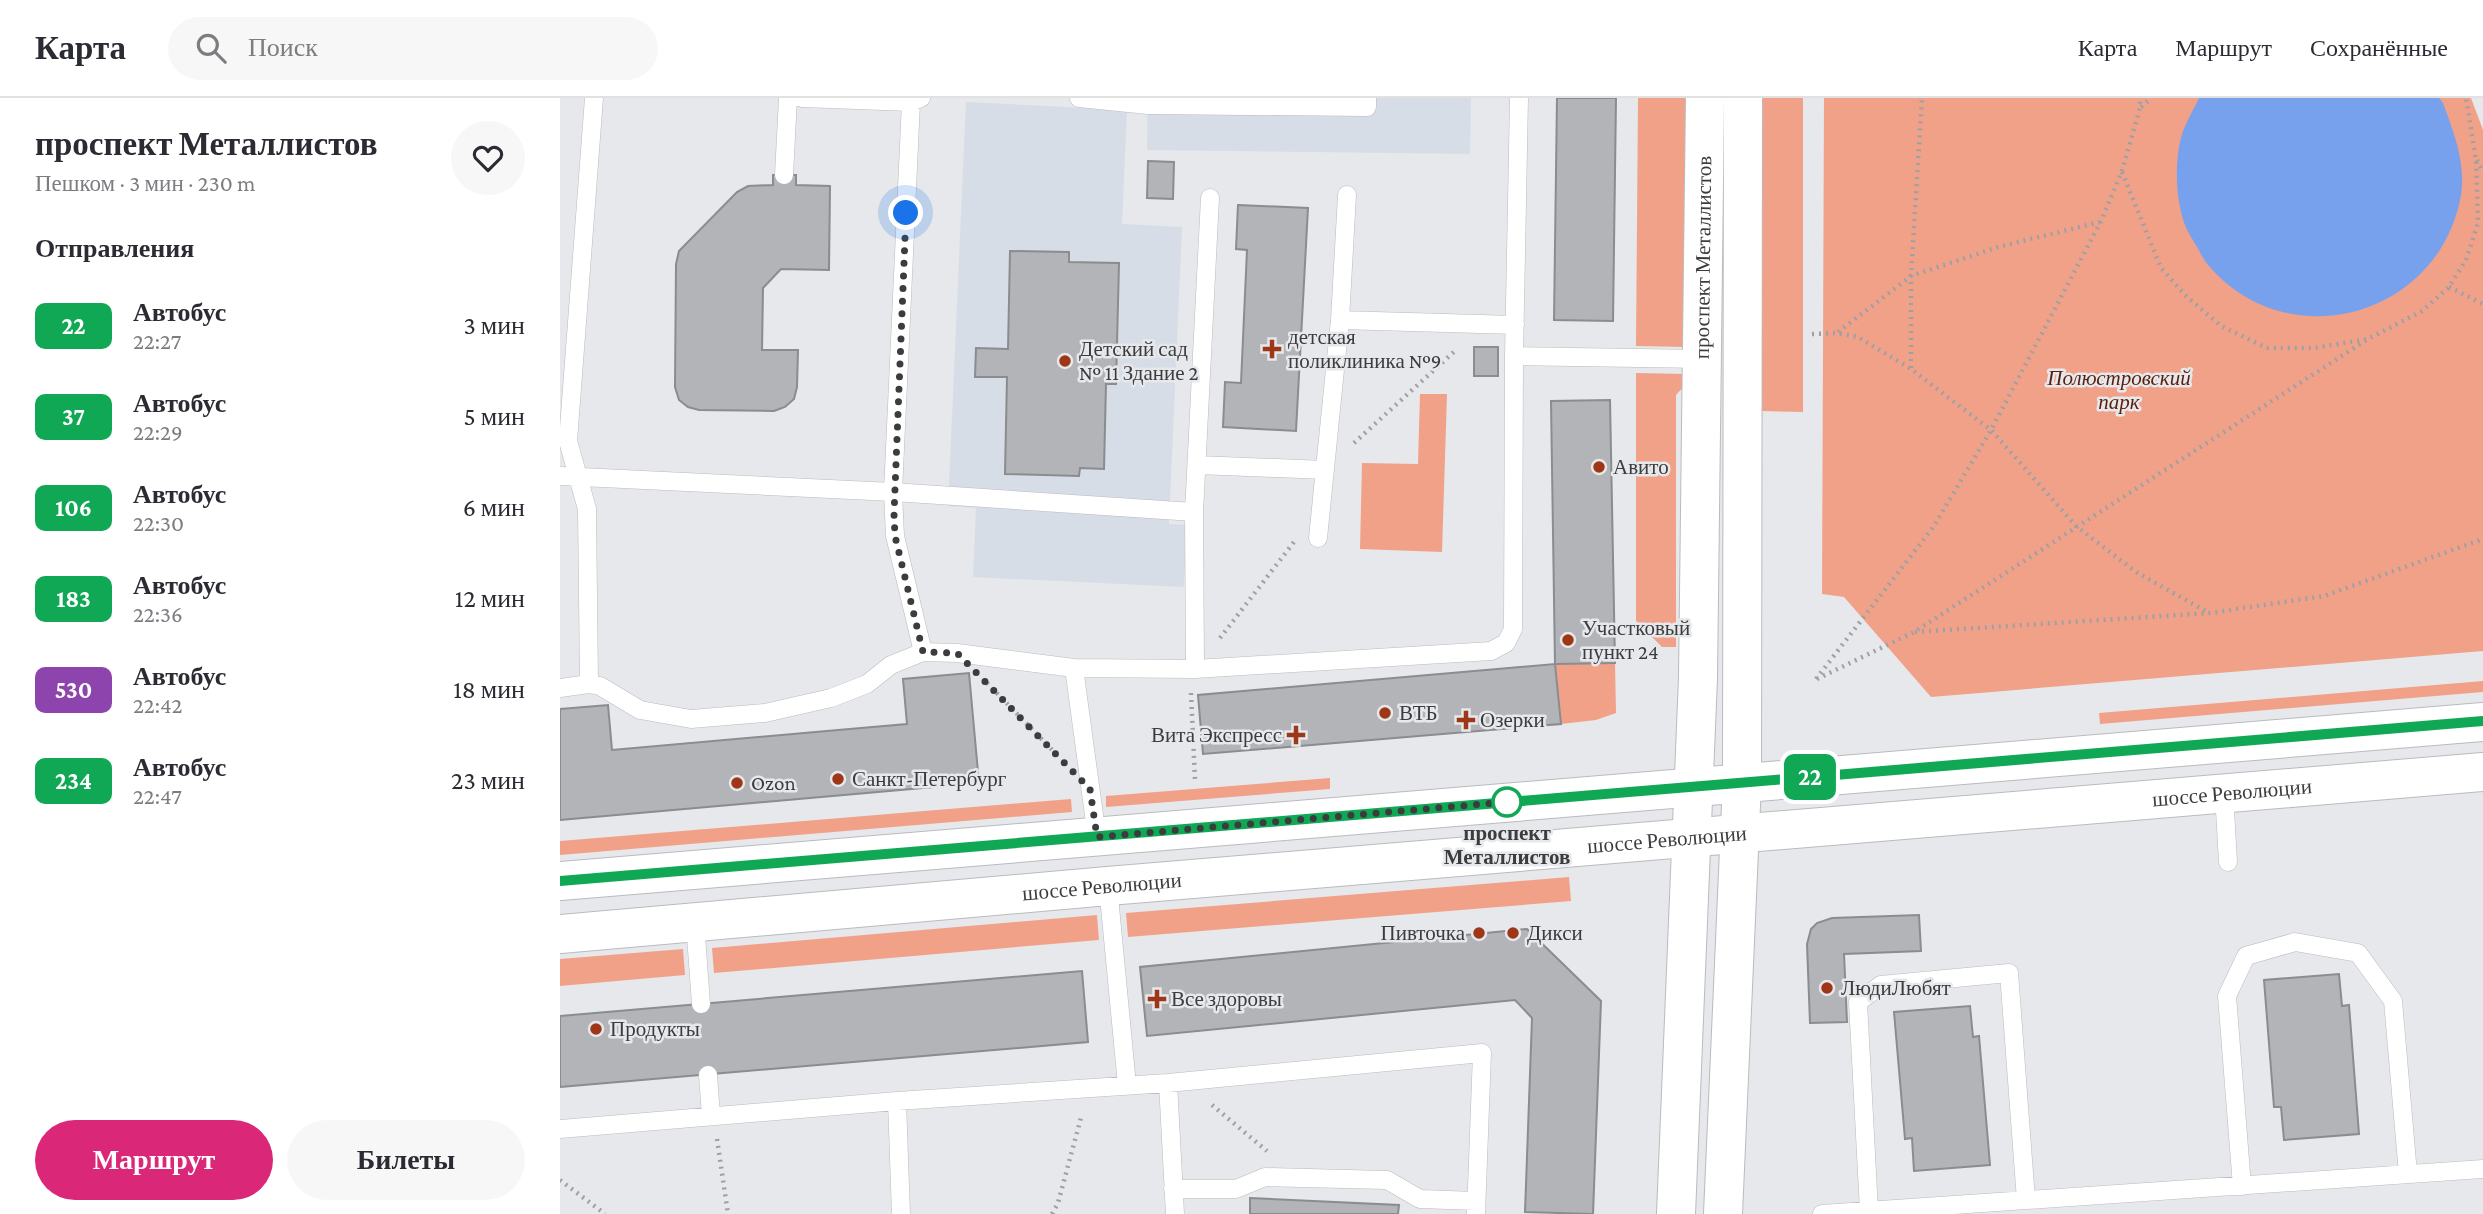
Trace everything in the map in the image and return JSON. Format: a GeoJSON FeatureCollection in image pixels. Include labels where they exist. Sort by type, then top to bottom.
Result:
{"type":"FeatureCollection","features":[{"type":"Feature","properties":{"kind":"main road","name":"проспект Металлистов"},"geometry":{"type":"LineString","coordinates":[[1676,1214],[1698,678],[1704,359],[1705,98]]}},
{"type":"Feature","properties":{"kind":"main road","name":"проспект Металлистов"},"geometry":{"type":"LineString","coordinates":[[1723,1214],[1742,782],[1743,98]]}},
{"type":"Feature","properties":{"kind":"main road"},"geometry":{"type":"LineString","coordinates":[[560,881],[2483,722]]}},
{"type":"Feature","properties":{"kind":"main road","name":"шоссе Революции"},"geometry":{"type":"LineString","coordinates":[[560,934],[2483,772]]}},
{"type":"Feature","properties":{"kind":"lane"},"geometry":{"type":"LineString","coordinates":[[589,684],[587,509],[569,476],[568,442],[594,98]]}},
{"type":"Feature","properties":{"kind":"lane"},"geometry":{"type":"LineString","coordinates":[[784,174],[788,98]]}},
{"type":"Feature","properties":{"kind":"lane"},"geometry":{"type":"LineString","coordinates":[[802,98],[916,100],[893,492],[895,536],[923,652]]}},
{"type":"Feature","properties":{"kind":"lane"},"geometry":{"type":"LineString","coordinates":[[1079,98],[1148,105],[1367,107],[1367,98]]}},
{"type":"Feature","properties":{"kind":"lane"},"geometry":{"type":"LineString","coordinates":[[560,688],[589,684],[600,686],[640,710],[691,719],[765,713],[831,698],[867,684],[891,665],[923,652],[957,653],[1074,668],[1195,669],[1491,651],[1506,643],[1513,629],[1519,98]]}},
{"type":"Feature","properties":{"kind":"lane"},"geometry":{"type":"LineString","coordinates":[[1318,538],[1340,320],[1347,195]]}},
{"type":"Feature","properties":{"kind":"lane"},"geometry":{"type":"LineString","coordinates":[[1195,669],[1194,512],[1210,198]]}},
{"type":"Feature","properties":{"kind":"lane"},"geometry":{"type":"LineString","coordinates":[[1340,320],[1515,325]]}},
{"type":"Feature","properties":{"kind":"lane"},"geometry":{"type":"LineString","coordinates":[[1514,356],[1704,359]]}},
{"type":"Feature","properties":{"kind":"lane"},"geometry":{"type":"LineString","coordinates":[[1197,465],[1325,470]]}},
{"type":"Feature","properties":{"kind":"lane"},"geometry":{"type":"LineString","coordinates":[[569,476],[893,492],[1194,512]]}},
{"type":"Feature","properties":{"kind":"lane"},"geometry":{"type":"LineString","coordinates":[[1074,668],[1097,837]]}},
{"type":"Feature","properties":{"kind":"lane"},"geometry":{"type":"LineString","coordinates":[[2224,793],[2228,862]]}},
{"type":"Feature","properties":{"kind":"lane"},"geometry":{"type":"LineString","coordinates":[[1108,886],[1127,1085]]}},
{"type":"Feature","properties":{"kind":"lane"},"geometry":{"type":"LineString","coordinates":[[695,922],[702,1004]]}},
{"type":"Feature","properties":{"kind":"lane"},"geometry":{"type":"LineString","coordinates":[[2242,1185],[2227,996],[2246,956],[2295,942],[2358,953],[2393,1001],[2408,1174]]}},
{"type":"Feature","properties":{"kind":"lane"},"geometry":{"type":"LineString","coordinates":[[1869,1211],[1858,1002],[1881,985],[2009,973],[2026,1200]]}},
{"type":"Feature","properties":{"kind":"lane"},"geometry":{"type":"LineString","coordinates":[[560,1129],[897,1101],[1175,1082],[1482,1054],[1476,1208],[1420,1199],[1387,1180],[1265,1177],[1236,1189],[1173,1189]]}},
{"type":"Feature","properties":{"kind":"lane"},"geometry":{"type":"LineString","coordinates":[[708,1075],[711,1116]]}},
{"type":"Feature","properties":{"kind":"lane"},"geometry":{"type":"LineString","coordinates":[[1175,1082],[1175,1214]]}},
{"type":"Feature","properties":{"kind":"lane"},"geometry":{"type":"LineString","coordinates":[[897,1101],[901,1214]]}},
{"type":"Feature","properties":{"kind":"lane"},"geometry":{"type":"LineString","coordinates":[[1822,1214],[2483,1170]]}},
{"type":"Feature","properties":{"kind":"path"},"geometry":{"type":"LineString","coordinates":[[1911,369],[1911,276],[1922,98]]}},
{"type":"Feature","properties":{"kind":"path"},"geometry":{"type":"LineString","coordinates":[[2140,98],[2140,108],[2122,171],[2101,221],[1991,430],[1934,526],[1816,679],[1914,632],[2368,339],[2422,311],[2449,287],[2466,260],[2478,223],[2476,160],[2466,98]]}},
{"type":"Feature","properties":{"kind":"path"},"geometry":{"type":"LineString","coordinates":[[2140,108],[2151,98]]}},
{"type":"Feature","properties":{"kind":"path"},"geometry":{"type":"LineString","coordinates":[[2476,160],[2483,172]]}},
{"type":"Feature","properties":{"kind":"path"},"geometry":{"type":"LineString","coordinates":[[2122,171],[2161,268],[2185,295],[2221,326],[2267,348],[2314,348],[2368,339]]}},
{"type":"Feature","properties":{"kind":"path"},"geometry":{"type":"LineString","coordinates":[[1837,333],[1911,276],[1998,247],[2101,221]]}},
{"type":"Feature","properties":{"kind":"path"},"geometry":{"type":"LineString","coordinates":[[2449,287],[2483,304]]}},
{"type":"Feature","properties":{"kind":"path"},"geometry":{"type":"LineString","coordinates":[[1325,470],[1483,325]]}},
{"type":"Feature","properties":{"kind":"path"},"geometry":{"type":"LineString","coordinates":[[1812,334],[1837,333],[1858,337],[1911,369],[1991,430],[2076,526],[2136,572],[2210,613]]}},
{"type":"Feature","properties":{"kind":"path"},"geometry":{"type":"LineString","coordinates":[[1195,780],[1191,690],[1195,669],[1321,509]]}},
{"type":"Feature","properties":{"kind":"path"},"geometry":{"type":"LineString","coordinates":[[1914,632],[2210,613],[2324,596],[2483,539]]}},
{"type":"Feature","properties":{"kind":"path"},"geometry":{"type":"LineString","coordinates":[[957,653],[1090,789]]}},
{"type":"Feature","properties":{"kind":"path"},"geometry":{"type":"LineString","coordinates":[[1175,1082],[1300,1178]]}},
{"type":"Feature","properties":{"kind":"path"},"geometry":{"type":"LineString","coordinates":[[1052,1214],[1058,1203],[1088,1088]]}},
{"type":"Feature","properties":{"kind":"path"},"geometry":{"type":"LineString","coordinates":[[711,1116],[721,1157],[728,1214]]}},
{"type":"Feature","properties":{"kind":"path"},"geometry":{"type":"LineString","coordinates":[[560,1180],[605,1214]]}},
{"type":"Feature","properties":{"kind":"shaded area"},"geometry":{"type":"Polygon","coordinates":[[[1148,98],[1471,98],[1470,154],[1147,150],[1148,98]]]}},
{"type":"Feature","properties":{"kind":"shaded area","name":"Детский сад № 11 Здание 2"},"geometry":{"type":"Polygon","coordinates":[[[966,102],[1127,110],[1122,224],[1182,227],[1169,524],[1187,525],[1184,587],[973,577],[976,508],[948,506],[966,102]]]}},
{"type":"Feature","properties":{"kind":"green space"},"geometry":{"type":"Polygon","coordinates":[[[1638,98],[1688,98],[1686,347],[1636,346],[1638,98]]]}},
{"type":"Feature","properties":{"kind":"green space"},"geometry":{"type":"Polygon","coordinates":[[[1762,98],[1803,98],[1803,412],[1761,411],[1762,98]]]}},
{"type":"Feature","properties":{"kind":"green space","name":"Полюстровский парк"},"geometry":{"type":"Polygon","coordinates":[[[1824,98],[2471,98],[2483,130],[2483,651],[1931,697],[1844,597],[1822,594],[1824,98]]]}},
{"type":"Feature","properties":{"kind":"green space"},"geometry":{"type":"Polygon","coordinates":[[[1636,373],[1686,374],[1686,384],[1676,395],[1676,647],[1662,647],[1636,621],[1636,373]]]}},
{"type":"Feature","properties":{"kind":"green space"},"geometry":{"type":"Polygon","coordinates":[[[1420,394],[1447,394],[1442,552],[1360,549],[1362,463],[1418,464],[1420,394]]]}},
{"type":"Feature","properties":{"kind":"green space"},"geometry":{"type":"Polygon","coordinates":[[[1615,663],[1616,713],[1596,720],[1561,724],[1555,664],[1615,663]]]}},
{"type":"Feature","properties":{"kind":"green space"},"geometry":{"type":"Polygon","coordinates":[[[2483,681],[2483,692],[2100,724],[2099,713],[2483,681]]]}},
{"type":"Feature","properties":{"kind":"green space"},"geometry":{"type":"Polygon","coordinates":[[[1330,778],[1330,789],[1106,807],[1106,796],[1330,778]]]}},
{"type":"Feature","properties":{"kind":"green space"},"geometry":{"type":"Polygon","coordinates":[[[1071,799],[1072,812],[560,855],[560,841],[1071,799]]]}},
{"type":"Feature","properties":{"kind":"green space"},"geometry":{"type":"Polygon","coordinates":[[[1569,877],[1571,901],[1128,937],[1126,913],[1569,877]]]}},
{"type":"Feature","properties":{"kind":"green space"},"geometry":{"type":"Polygon","coordinates":[[[1097,915],[1099,940],[714,973],[712,948],[1097,915]]]}},
{"type":"Feature","properties":{"kind":"green space"},"geometry":{"type":"Polygon","coordinates":[[[683,949],[685,975],[560,986],[560,959],[683,949]]]}},
{"type":"Feature","properties":{"kind":"water"},"geometry":{"type":"Polygon","coordinates":[[[2199,98],[2439,98],[2455,137],[2462,171],[2461,195],[2447,237],[2424,270],[2393,295],[2357,311],[2318,316],[2279,311],[2242,295],[2207,264],[2187,230],[2182,215],[2178,191],[2178,153],[2183,131],[2199,98]]]}},
{"type":"Feature","properties":{"kind":"building"},"geometry":{"type":"Polygon","coordinates":[[[1557,98],[1616,98],[1613,321],[1554,320],[1557,98]]]}},
{"type":"Feature","properties":{"kind":"building"},"geometry":{"type":"Polygon","coordinates":[[[1148,161],[1174,162],[1173,199],[1147,198],[1148,161]]]}},
{"type":"Feature","properties":{"kind":"building"},"geometry":{"type":"Polygon","coordinates":[[[773,175],[796,175],[796,185],[830,186],[829,270],[781,269],[763,288],[762,350],[798,350],[794,399],[785,407],[774,411],[699,410],[688,407],[679,400],[675,387],[676,264],[679,251],[737,192],[748,186],[773,185],[773,175]]]}},
{"type":"Feature","properties":{"kind":"building","name":"детская поликлиника №9"},"geometry":{"type":"Polygon","coordinates":[[[1238,205],[1308,208],[1296,431],[1223,427],[1225,382],[1241,383],[1247,250],[1236,249],[1238,205]]]}},
{"type":"Feature","properties":{"kind":"building"},"geometry":{"type":"Polygon","coordinates":[[[1010,251],[1069,252],[1069,262],[1119,263],[1116,384],[1106,384],[1104,469],[1080,468],[1079,476],[1005,474],[1007,377],[975,377],[976,348],[1008,349],[1010,251]]]}},
{"type":"Feature","properties":{"kind":"building"},"geometry":{"type":"Polygon","coordinates":[[[1474,347],[1498,347],[1498,376],[1474,376],[1474,347]]]}},
{"type":"Feature","properties":{"kind":"building"},"geometry":{"type":"Polygon","coordinates":[[[1610,400],[1615,663],[1555,664],[1551,401],[1610,400]]]}},
{"type":"Feature","properties":{"kind":"building"},"geometry":{"type":"Polygon","coordinates":[[[1555,664],[1561,724],[1203,754],[1198,695],[1555,664]]]}},
{"type":"Feature","properties":{"kind":"building"},"geometry":{"type":"Polygon","coordinates":[[[969,673],[979,783],[560,820],[560,709],[608,705],[612,750],[907,724],[903,679],[969,673]]]}},
{"type":"Feature","properties":{"kind":"building","name":"ЛюдиЛюбят"},"geometry":{"type":"Polygon","coordinates":[[[1919,915],[1921,951],[1844,954],[1847,1022],[1810,1023],[1807,944],[1811,929],[1817,923],[1832,918],[1919,915]]]}},
{"type":"Feature","properties":{"kind":"building"},"geometry":{"type":"Polygon","coordinates":[[[1527,929],[1601,1001],[1593,1214],[1525,1212],[1532,1018],[1515,1000],[1147,1036],[1140,967],[1527,929]]]}},
{"type":"Feature","properties":{"kind":"building"},"geometry":{"type":"Polygon","coordinates":[[[1082,971],[1088,1042],[560,1087],[560,1016],[1082,971]]]}},
{"type":"Feature","properties":{"kind":"building"},"geometry":{"type":"Polygon","coordinates":[[[2339,974],[2342,1006],[2349,1005],[2359,1134],[2284,1140],[2281,1107],[2274,1107],[2264,980],[2339,974]]]}},
{"type":"Feature","properties":{"kind":"building"},"geometry":{"type":"Polygon","coordinates":[[[1970,1006],[1973,1037],[1979,1036],[1990,1165],[1914,1171],[1912,1138],[1905,1139],[1894,1012],[1970,1006]]]}},
{"type":"Feature","properties":{"kind":"building"},"geometry":{"type":"Polygon","coordinates":[[[1250,1198],[1399,1205],[1398,1214],[1250,1214],[1250,1198]]]}},
{"type":"Feature","properties":{"kind":"bus line","name":"22"},"geometry":{"type":"LineString","coordinates":[[560,881],[2483,721]]}},
{"type":"Feature","properties":{"kind":"place","name":"детская поликлиника №9"},"geometry":{"type":"Point","coordinates":[1272,349]}},
{"type":"Feature","properties":{"kind":"place","name":"Детский сад № 11 Здание 2"},"geometry":{"type":"Point","coordinates":[1065,361]}},
{"type":"Feature","properties":{"kind":"place","name":"Авито"},"geometry":{"type":"Point","coordinates":[1599,467]}},
{"type":"Feature","properties":{"kind":"place","name":"Участковый пункт 24"},"geometry":{"type":"Point","coordinates":[1568,640]}},
{"type":"Feature","properties":{"kind":"place","name":"ВТБ"},"geometry":{"type":"Point","coordinates":[1385,713]}},
{"type":"Feature","properties":{"kind":"place","name":"Озерки"},"geometry":{"type":"Point","coordinates":[1466,720]}},
{"type":"Feature","properties":{"kind":"place","name":"Вита Экспресс"},"geometry":{"type":"Point","coordinates":[1296,735]}},
{"type":"Feature","properties":{"kind":"place","name":"Санкт-Петербург"},"geometry":{"type":"Point","coordinates":[838,779]}},
{"type":"Feature","properties":{"kind":"place","name":"Ozon"},"geometry":{"type":"Point","coordinates":[737,783]}},
{"type":"Feature","properties":{"kind":"place","name":"проспект Металлистов"},"geometry":{"type":"Point","coordinates":[1507,802]}},
{"type":"Feature","properties":{"kind":"place","name":"Пивточка"},"geometry":{"type":"Point","coordinates":[1479,933]}},
{"type":"Feature","properties":{"kind":"place","name":"Дикси"},"geometry":{"type":"Point","coordinates":[1513,933]}},
{"type":"Feature","properties":{"kind":"place","name":"ЛюдиЛюбят"},"geometry":{"type":"Point","coordinates":[1827,988]}},
{"type":"Feature","properties":{"kind":"place","name":"Все здоровы"},"geometry":{"type":"Point","coordinates":[1157,999]}},
{"type":"Feature","properties":{"kind":"place","name":"Продукты"},"geometry":{"type":"Point","coordinates":[596,1029]}},
{"type":"Feature","properties":{"kind":"route"},"geometry":{"type":"LineString","coordinates":[[906,213],[893,492],[895,536],[923,652],[957,653],[1090,789],[1097,837],[1507,802]]}}]}
